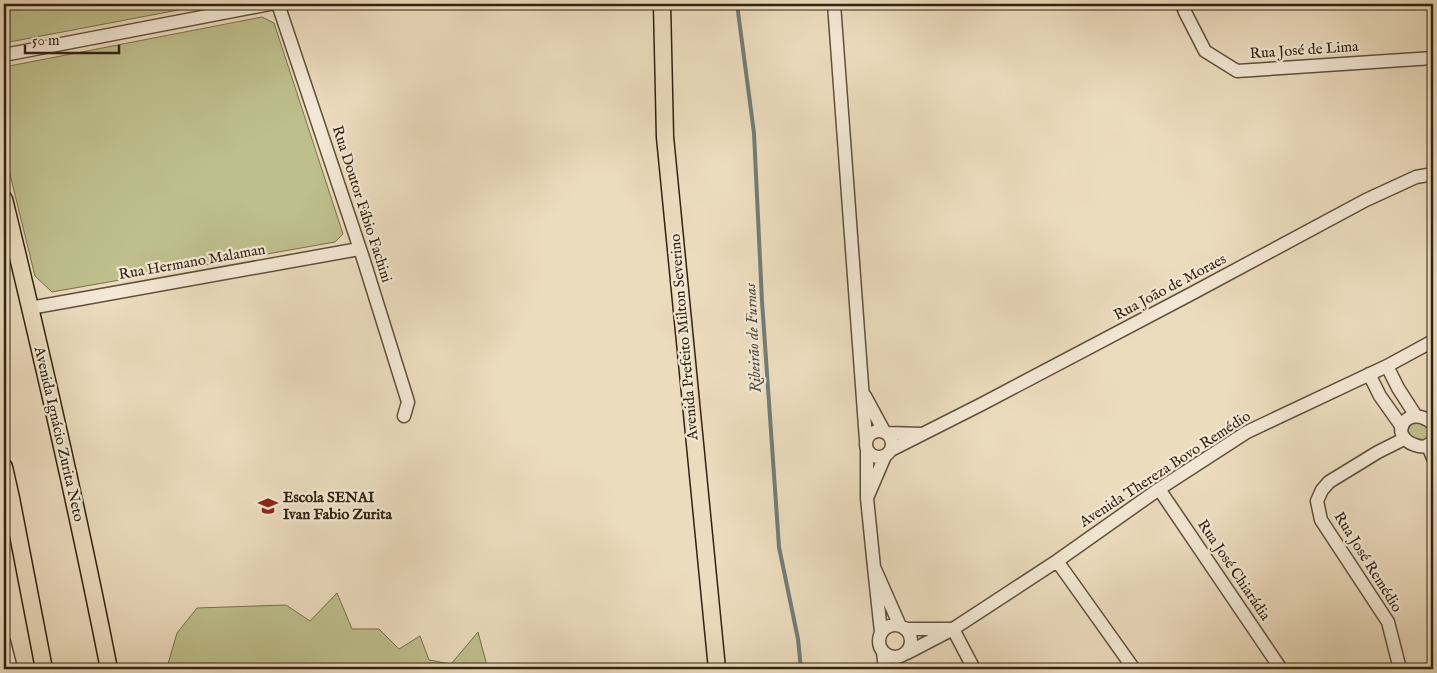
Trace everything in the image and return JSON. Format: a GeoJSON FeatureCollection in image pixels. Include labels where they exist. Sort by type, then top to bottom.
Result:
{"type":"FeatureCollection","features":[{"type":"Feature","properties":{"kind":"main road","name":"Avenida Prefeito Milton Severino"},"geometry":{"type":"LineString","coordinates":[[662,4],[665,137],[717,669]]}},
{"type":"Feature","properties":{"kind":"main road","name":"Avenida Ignácio Zurita Neto"},"geometry":{"type":"LineString","coordinates":[[4,199],[90,575],[109,669]]}},
{"type":"Feature","properties":{"kind":"main road"},"geometry":{"type":"LineString","coordinates":[[4,468],[7,502],[44,669]]}},
{"type":"Feature","properties":{"kind":"street"},"geometry":{"type":"LineString","coordinates":[[4,55],[270,4]]}},
{"type":"Feature","properties":{"kind":"street","name":"Rua Doutor Fábio Fachini"},"geometry":{"type":"LineString","coordinates":[[278,4],[408,402],[404,416]]}},
{"type":"Feature","properties":{"kind":"street"},"geometry":{"type":"LineString","coordinates":[[834,4],[867,445],[867,498],[881,632],[878,643],[882,652],[885,669]]}},
{"type":"Feature","properties":{"kind":"street","name":"Rua José de Lima"},"geometry":{"type":"LineString","coordinates":[[1182,4],[1205,51],[1237,71],[1433,58]]}},
{"type":"Feature","properties":{"kind":"street","name":"Rua João de Moraes"},"geometry":{"type":"LineString","coordinates":[[888,453],[1181,300],[1366,200],[1416,177],[1433,174]]}},
{"type":"Feature","properties":{"kind":"street","name":"Rua Hermano Malaman"},"geometry":{"type":"LineString","coordinates":[[30,308],[359,249]]}},
{"type":"Feature","properties":{"kind":"street","name":"Avenida Thereza Bovo Remédio"},"geometry":{"type":"LineString","coordinates":[[905,654],[953,629],[1057,561],[1159,489],[1247,432],[1387,366],[1433,342]]}},
{"type":"Feature","properties":{"kind":"street"},"geometry":{"type":"LineString","coordinates":[[1387,366],[1398,388],[1416,416]]}},
{"type":"Feature","properties":{"kind":"street"},"geometry":{"type":"LineString","coordinates":[[1369,374],[1380,396],[1409,443],[1421,447],[1430,444],[1433,458]]}},
{"type":"Feature","properties":{"kind":"street"},"geometry":{"type":"LineString","coordinates":[[862,392],[893,441],[867,498]]}},
{"type":"Feature","properties":{"kind":"street"},"geometry":{"type":"LineString","coordinates":[[1403,433],[1404,421],[1410,417],[1416,416],[1429,420],[1433,424]]}},
{"type":"Feature","properties":{"kind":"street"},"geometry":{"type":"LineString","coordinates":[[886,432],[875,431],[872,433],[867,445],[870,453],[877,457],[888,453]]}},
{"type":"Feature","properties":{"kind":"street","name":"Rua João de Moraes"},"geometry":{"type":"LineString","coordinates":[[886,432],[925,434]]}},
{"type":"Feature","properties":{"kind":"street","name":"Rua José Remédio"},"geometry":{"type":"LineString","coordinates":[[1400,669],[1388,622],[1321,520],[1317,501],[1322,490],[1329,482],[1378,452],[1403,433]]}},
{"type":"Feature","properties":{"kind":"street","name":"Rua José Chiarádia"},"geometry":{"type":"LineString","coordinates":[[1159,489],[1281,669]]}},
{"type":"Feature","properties":{"kind":"street"},"geometry":{"type":"LineString","coordinates":[[1057,561],[1134,669]]}},
{"type":"Feature","properties":{"kind":"street"},"geometry":{"type":"LineString","coordinates":[[874,567],[903,627],[910,635],[911,643],[898,669]]}},
{"type":"Feature","properties":{"kind":"street"},"geometry":{"type":"LineString","coordinates":[[881,632],[890,626],[953,629],[974,669]]}},
{"type":"Feature","properties":{"kind":"street"},"geometry":{"type":"LineString","coordinates":[[4,648],[11,669]]}},
{"type":"Feature","properties":{"kind":"street"},"geometry":{"type":"LineString","coordinates":[[882,652],[892,658],[905,654]]}},
{"type":"Feature","properties":{"kind":"green space"},"geometry":{"type":"Polygon","coordinates":[[[4,4],[210,4],[4,43],[4,4]]]}},
{"type":"Feature","properties":{"kind":"green space"},"geometry":{"type":"Polygon","coordinates":[[[262,17],[274,23],[343,234],[335,242],[52,292],[35,276],[4,150],[4,67],[262,17]]]}},
{"type":"Feature","properties":{"kind":"green space"},"geometry":{"type":"Polygon","coordinates":[[[1413,423],[1423,424],[1428,428],[1431,436],[1427,442],[1411,437],[1409,429],[1413,423]]]}},
{"type":"Feature","properties":{"kind":"green space"},"geometry":{"type":"Polygon","coordinates":[[[337,593],[352,629],[379,629],[399,649],[420,636],[429,660],[451,664],[478,632],[486,662],[491,669],[177,669],[168,664],[177,633],[197,608],[286,605],[310,621],[337,593]]]}},
{"type":"Feature","properties":{"kind":"waterway","name":"Ribeirão de Furnas"},"geometry":{"type":"LineString","coordinates":[[737,4],[754,133],[762,301],[779,547],[798,639],[801,669]]}},
{"type":"Feature","properties":{"kind":"place","name":"Escola SENAI Ivan Fabio Zurita"},"geometry":{"type":"Point","coordinates":[268,506]}}]}
